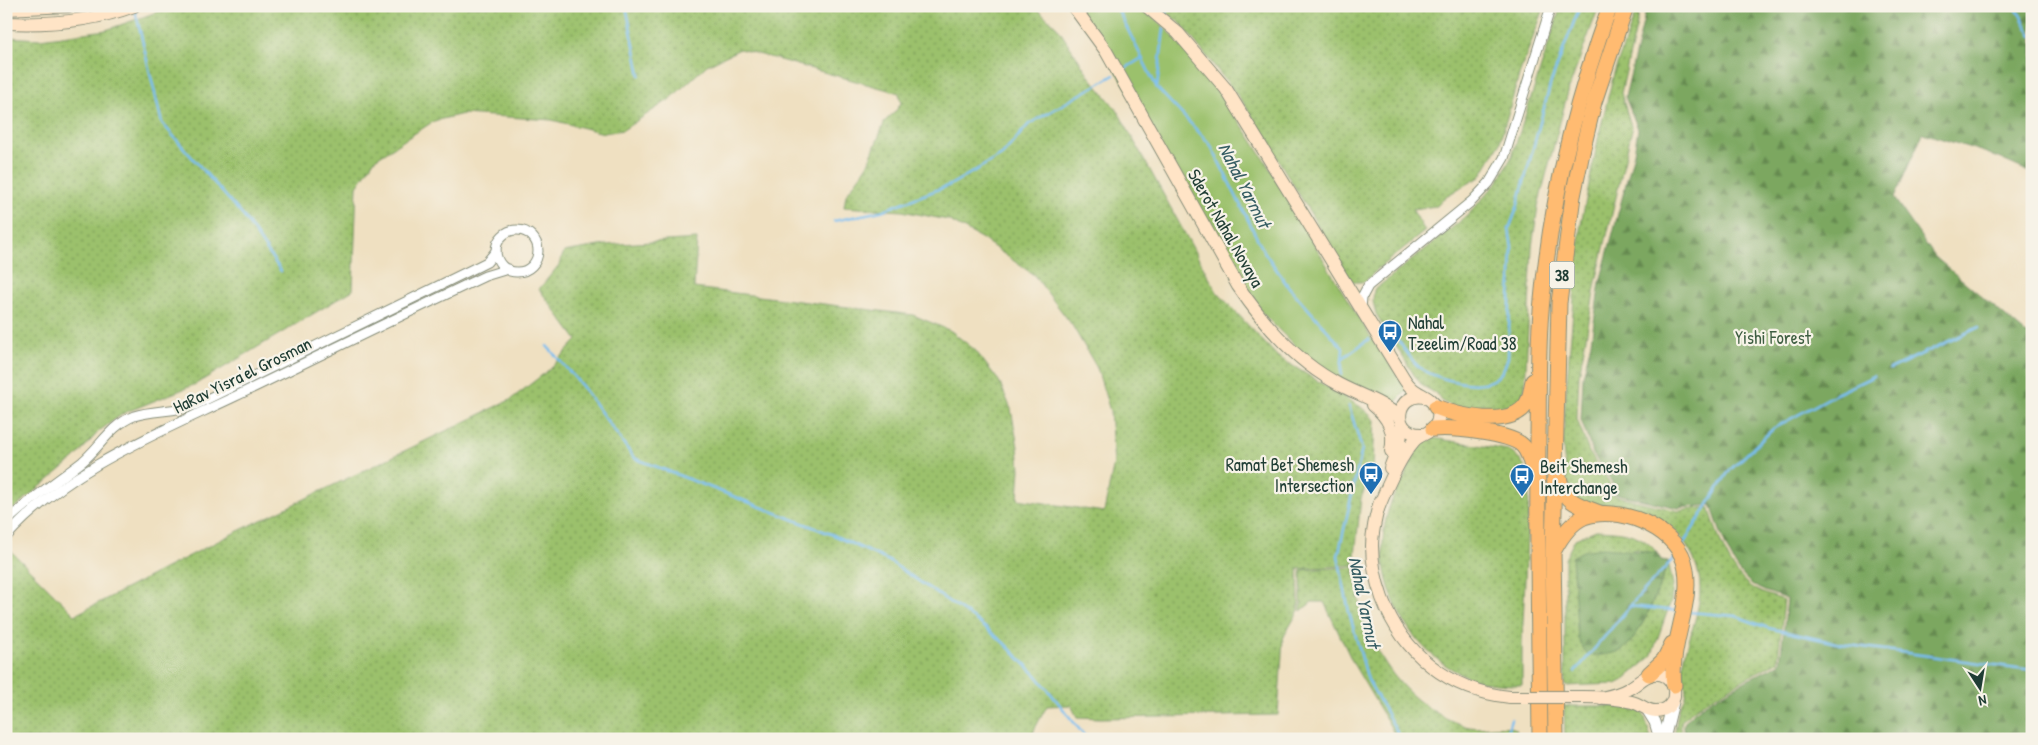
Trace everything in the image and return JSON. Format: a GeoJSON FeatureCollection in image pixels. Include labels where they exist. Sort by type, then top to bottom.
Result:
{"type":"FeatureCollection","features":[{"type":"Feature","properties":{"kind":"highway","name":"38"},"geometry":{"type":"LineString","coordinates":[[1540,739],[1537,512],[1539,340],[1548,245],[1557,194],[1579,97],[1610,6]]}},
{"type":"Feature","properties":{"kind":"highway","name":"38"},"geometry":{"type":"LineString","coordinates":[[1556,739],[1553,552],[1559,303],[1574,196],[1594,102],[1626,6]]}},
{"type":"Feature","properties":{"kind":"highway"},"geometry":{"type":"LineString","coordinates":[[1431,402],[1453,413],[1488,418],[1506,417],[1518,413],[1527,404],[1531,393],[1539,340]]}},
{"type":"Feature","properties":{"kind":"highway"},"geometry":{"type":"LineString","coordinates":[[1427,432],[1451,428],[1506,437],[1524,446],[1533,473],[1537,512]]}},
{"type":"Feature","properties":{"kind":"highway"},"geometry":{"type":"LineString","coordinates":[[1555,457],[1561,488],[1566,496],[1578,505],[1604,514],[1633,518],[1649,524],[1662,531],[1679,549],[1688,584],[1672,664],[1674,685]]}},
{"type":"Feature","properties":{"kind":"highway"},"geometry":{"type":"LineString","coordinates":[[1553,552],[1561,537],[1577,521],[1604,514]]}},
{"type":"Feature","properties":{"kind":"highway"},"geometry":{"type":"LineString","coordinates":[[1644,678],[1664,660],[1677,634]]}},
{"type":"Feature","properties":{"kind":"main road"},"geometry":{"type":"LineString","coordinates":[[6,9],[68,6]]}},
{"type":"Feature","properties":{"kind":"main road"},"geometry":{"type":"LineString","coordinates":[[6,23],[53,23],[80,20],[134,6]]}},
{"type":"Feature","properties":{"kind":"main road","name":"Sderot Nahal Novaya"},"geometry":{"type":"LineString","coordinates":[[1073,6],[1111,60],[1238,286],[1253,309],[1310,366],[1330,380],[1388,408],[1401,421]]}},
{"type":"Feature","properties":{"kind":"main road"},"geometry":{"type":"LineString","coordinates":[[1146,6],[1178,33],[1226,89],[1408,385],[1431,402],[1438,419],[1427,432],[1414,441],[1405,454],[1378,509]]}},
{"type":"Feature","properties":{"kind":"main road"},"geometry":{"type":"LineString","coordinates":[[1383,488],[1400,442],[1402,408],[1407,401],[1414,397],[1431,402]]}},
{"type":"Feature","properties":{"kind":"main road"},"geometry":{"type":"LineString","coordinates":[[1364,398],[1384,415],[1392,431],[1392,448],[1378,509],[1372,546],[1376,579],[1390,616],[1404,640],[1428,665],[1454,682],[1483,692],[1510,697],[1601,698],[1630,701],[1653,711],[1662,710],[1673,702],[1675,694],[1674,685],[1664,674],[1655,673],[1625,691],[1601,698]]}},
{"type":"Feature","properties":{"kind":"main road"},"geometry":{"type":"LineString","coordinates":[[1401,421],[1411,433],[1427,432]]}},
{"type":"Feature","properties":{"kind":"main road"},"geometry":{"type":"LineString","coordinates":[[1644,678],[1637,694],[1644,707]]}},
{"type":"Feature","properties":{"kind":"street"},"geometry":{"type":"LineString","coordinates":[[1363,314],[1362,297],[1368,286],[1472,201],[1489,183],[1504,158],[1551,6]]}},
{"type":"Feature","properties":{"kind":"street"},"geometry":{"type":"LineString","coordinates":[[512,230],[526,232],[535,241],[537,254],[531,266],[520,271],[508,269],[500,264],[496,251],[500,238],[512,230]]}},
{"type":"Feature","properties":{"kind":"street","name":"HaRav Yisra'el Grosman"},"geometry":{"type":"LineString","coordinates":[[6,522],[37,494],[83,461],[114,428],[133,417],[178,410],[194,404],[480,266],[487,262],[496,251]]}},
{"type":"Feature","properties":{"kind":"street","name":"HaRav Yisra'el Grosman"},"geometry":{"type":"LineString","coordinates":[[6,537],[28,516],[65,486],[121,452],[477,279],[508,269]]}},
{"type":"Feature","properties":{"kind":"street"},"geometry":{"type":"LineString","coordinates":[[1343,282],[1354,288],[1368,286]]}},
{"type":"Feature","properties":{"kind":"street"},"geometry":{"type":"LineString","coordinates":[[1664,739],[1673,702]]}},
{"type":"Feature","properties":{"kind":"street"},"geometry":{"type":"LineString","coordinates":[[1644,707],[1655,722],[1660,739]]}},
{"type":"Feature","properties":{"kind":"green space"},"geometry":{"type":"Polygon","coordinates":[[[1128,5],[1139,7],[1159,21],[1219,93],[1275,176],[1351,306],[1408,389],[1391,407],[1317,368],[1256,307],[1078,6],[1128,5]]]}},
{"type":"Feature","properties":{"kind":"green space"},"geometry":{"type":"Polygon","coordinates":[[[174,6],[1034,6],[1057,27],[1090,77],[1117,110],[1217,292],[1278,357],[1361,407],[1375,420],[1373,469],[1361,498],[1354,565],[1298,569],[1299,610],[1283,638],[1278,715],[1101,718],[1077,717],[1071,705],[1047,706],[1034,730],[1033,739],[6,739],[6,554],[10,550],[75,615],[230,535],[510,400],[550,369],[577,340],[539,289],[559,265],[564,252],[605,245],[697,239],[694,288],[913,315],[951,331],[975,350],[999,381],[1011,409],[1020,469],[1018,499],[1104,512],[1114,463],[1110,411],[1097,368],[1072,325],[1034,275],[981,238],[948,220],[902,211],[844,207],[846,195],[867,166],[885,121],[901,103],[899,93],[740,49],[707,65],[670,99],[623,130],[604,133],[552,120],[463,114],[434,121],[375,159],[357,186],[353,290],[196,384],[124,413],[99,431],[75,458],[6,515],[6,37],[40,39],[106,30],[174,6]]]}},
{"type":"Feature","properties":{"kind":"green space"},"geometry":{"type":"Polygon","coordinates":[[[1158,6],[1545,6],[1521,69],[1499,145],[1480,177],[1446,196],[1437,206],[1412,209],[1425,231],[1379,268],[1365,282],[1354,282],[1350,279],[1246,106],[1181,24],[1158,6]]]}},
{"type":"Feature","properties":{"kind":"green space"},"geometry":{"type":"Polygon","coordinates":[[[1561,6],[1599,6],[1569,88],[1538,206],[1532,247],[1525,388],[1521,399],[1510,413],[1465,412],[1443,402],[1437,394],[1423,386],[1416,378],[1376,314],[1373,301],[1374,290],[1468,215],[1499,180],[1512,156],[1561,6]]]}},
{"type":"Feature","properties":{"kind":"green space"},"geometry":{"type":"Polygon","coordinates":[[[1638,6],[1641,6],[1621,93],[1632,129],[1596,282],[1579,376],[1577,419],[1589,452],[1609,482],[1609,494],[1678,511],[1709,507],[1725,552],[1737,573],[1754,589],[1784,600],[1778,661],[1709,700],[1685,717],[1681,723],[1684,739],[1674,739],[1679,709],[1686,693],[1683,672],[1684,661],[1699,602],[1699,575],[1694,560],[1680,537],[1663,522],[1648,516],[1577,500],[1566,479],[1563,446],[1580,229],[1600,130],[1614,73],[1638,6]]]}},
{"type":"Feature","properties":{"kind":"green space","name":"Yishi Forest"},"geometry":{"type":"Polygon","coordinates":[[[1647,6],[2032,6],[2032,173],[1987,153],[1923,133],[1894,198],[1935,257],[2025,333],[2032,335],[2032,739],[1686,739],[1684,724],[1693,713],[1717,697],[1780,663],[1787,599],[1758,588],[1741,573],[1728,551],[1711,505],[1678,508],[1613,493],[1612,482],[1593,454],[1581,420],[1583,376],[1591,342],[1600,282],[1634,153],[1638,129],[1625,97],[1647,6]]]}},
{"type":"Feature","properties":{"kind":"green space"},"geometry":{"type":"Polygon","coordinates":[[[1433,438],[1508,450],[1521,460],[1525,468],[1529,495],[1522,643],[1522,685],[1479,681],[1443,663],[1423,646],[1407,626],[1394,603],[1386,578],[1383,552],[1385,525],[1392,500],[1417,450],[1422,443],[1433,438]]]}},
{"type":"Feature","properties":{"kind":"green space"},"geometry":{"type":"Polygon","coordinates":[[[1596,530],[1630,534],[1645,541],[1657,553],[1632,549],[1610,654],[1624,648],[1639,630],[1656,595],[1668,561],[1673,585],[1671,601],[1651,657],[1624,680],[1616,684],[1565,686],[1565,559],[1575,539],[1596,530]]]}},
{"type":"Feature","properties":{"kind":"green space"},"geometry":{"type":"Polygon","coordinates":[[[1602,548],[1657,553],[1661,560],[1668,561],[1650,609],[1629,644],[1622,650],[1614,653],[1588,656],[1578,639],[1572,557],[1583,551],[1602,548]]]}},
{"type":"Feature","properties":{"kind":"green space"},"geometry":{"type":"Polygon","coordinates":[[[1354,567],[1364,618],[1386,664],[1401,684],[1419,701],[1440,715],[1470,727],[1511,727],[1516,729],[1519,739],[1396,739],[1354,665],[1324,602],[1312,602],[1301,611],[1301,570],[1354,567]]]}},
{"type":"Feature","properties":{"kind":"green space"},"geometry":{"type":"Polygon","coordinates":[[[1564,706],[1632,706],[1644,714],[1651,739],[1565,739],[1564,706]]]}},
{"type":"Feature","properties":{"kind":"waterway"},"geometry":{"type":"LineString","coordinates":[[626,6],[640,75]]}},
{"type":"Feature","properties":{"kind":"waterway","name":"Nahal Yarmut"},"geometry":{"type":"LineString","coordinates":[[1116,6],[1157,88],[1210,144],[1263,250],[1288,286],[1343,348],[1341,375]]}},
{"type":"Feature","properties":{"kind":"waterway"},"geometry":{"type":"LineString","coordinates":[[1165,17],[1167,6]]}},
{"type":"Feature","properties":{"kind":"waterway"},"geometry":{"type":"LineString","coordinates":[[1383,331],[1393,335],[1417,366],[1438,377],[1458,382],[1478,383],[1487,382],[1500,375],[1508,357],[1512,248],[1509,229],[1517,208],[1551,82],[1580,6]]}},
{"type":"Feature","properties":{"kind":"waterway"},"geometry":{"type":"LineString","coordinates":[[2015,6],[2032,36]]}},
{"type":"Feature","properties":{"kind":"waterway"},"geometry":{"type":"LineString","coordinates":[[135,10],[162,123],[244,217],[281,271]]}},
{"type":"Feature","properties":{"kind":"waterway"},"geometry":{"type":"LineString","coordinates":[[1157,87],[1164,28]]}},
{"type":"Feature","properties":{"kind":"waterway"},"geometry":{"type":"LineString","coordinates":[[1121,71],[1142,58]]}},
{"type":"Feature","properties":{"kind":"waterway"},"geometry":{"type":"LineString","coordinates":[[834,221],[881,211],[950,185],[1002,155],[1029,124],[1114,75]]}},
{"type":"Feature","properties":{"kind":"waterway"},"geometry":{"type":"LineString","coordinates":[[1890,369],[1979,327]]}},
{"type":"Feature","properties":{"kind":"waterway"},"geometry":{"type":"LineString","coordinates":[[1343,358],[1369,339]]}},
{"type":"Feature","properties":{"kind":"waterway"},"geometry":{"type":"LineString","coordinates":[[547,346],[582,386],[634,458],[831,534],[889,561],[973,618],[1003,642],[1037,676],[1087,739]]}},
{"type":"Feature","properties":{"kind":"waterway"},"geometry":{"type":"LineString","coordinates":[[1682,546],[1729,471],[1774,428],[1836,394],[1874,376]]}},
{"type":"Feature","properties":{"kind":"waterway","name":"Nahal Yarmut"},"geometry":{"type":"LineString","coordinates":[[1349,406],[1362,449],[1338,556],[1349,612],[1368,680],[1401,739]]}},
{"type":"Feature","properties":{"kind":"waterway"},"geometry":{"type":"LineString","coordinates":[[1575,672],[1636,599],[1675,557]]}},
{"type":"Feature","properties":{"kind":"waterway"},"geometry":{"type":"LineString","coordinates":[[1629,606],[1679,611]]}},
{"type":"Feature","properties":{"kind":"waterway"},"geometry":{"type":"LineString","coordinates":[[1689,612],[1736,616],[1768,628],[1841,644],[2032,670]]}},
{"type":"Feature","properties":{"kind":"waterway"},"geometry":{"type":"LineString","coordinates":[[1505,739],[1511,719]]}},
{"type":"Feature","properties":{"kind":"place","name":"Nahal Tzeelim/Road 38"},"geometry":{"type":"Point","coordinates":[1390,353]}},
{"type":"Feature","properties":{"kind":"place","name":"Ramat Bet Shemesh Intersection"},"geometry":{"type":"Point","coordinates":[1371,495]}},
{"type":"Feature","properties":{"kind":"place","name":"Beit Shemesh Interchange"},"geometry":{"type":"Point","coordinates":[1522,497]}}]}
